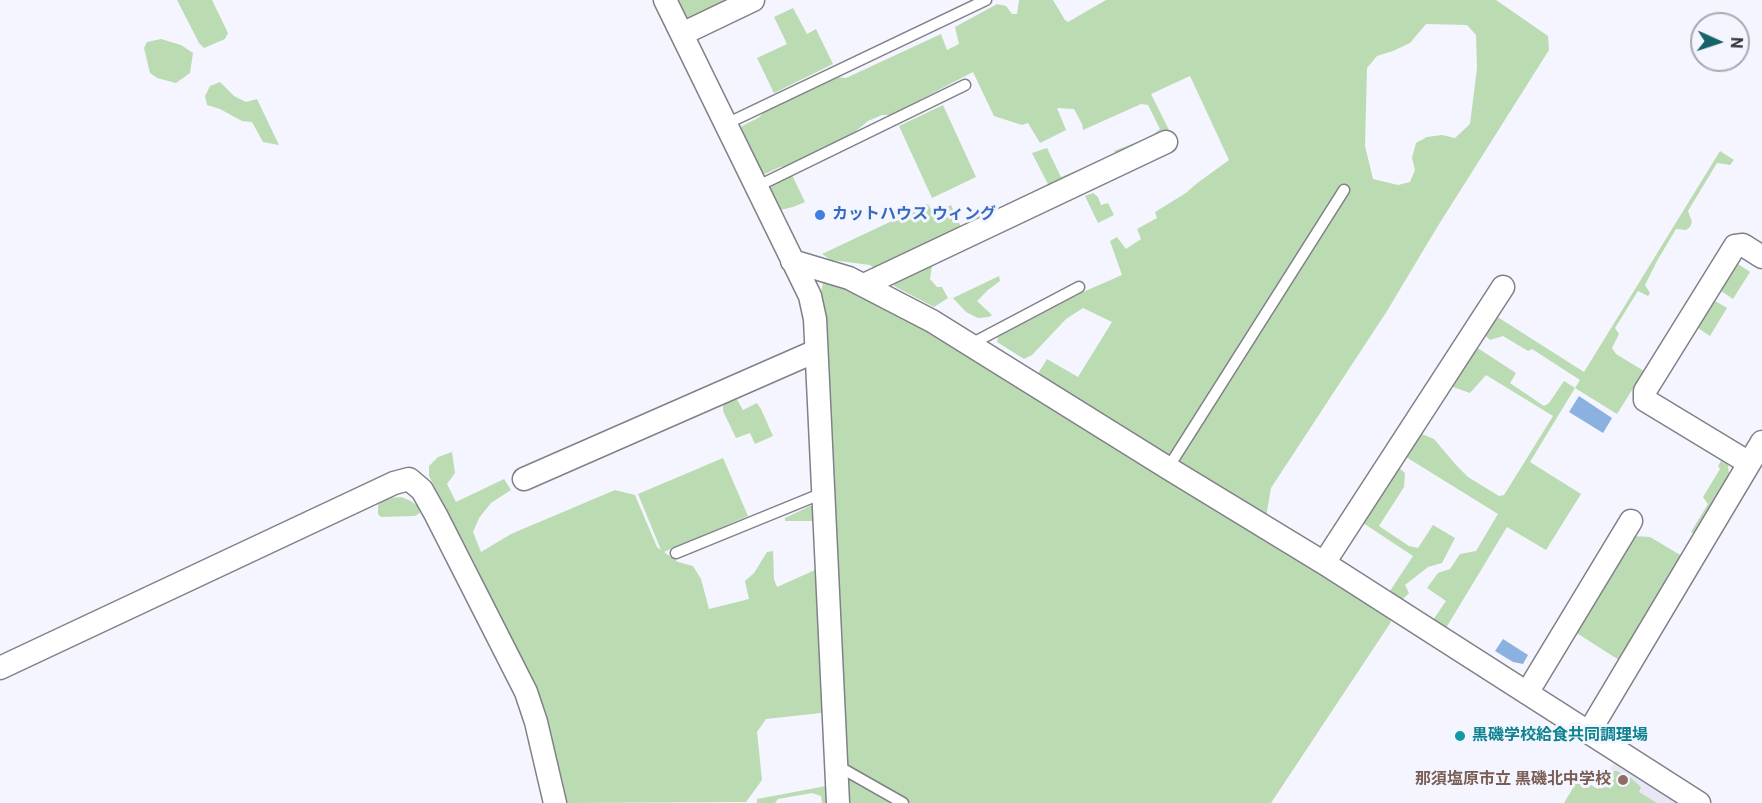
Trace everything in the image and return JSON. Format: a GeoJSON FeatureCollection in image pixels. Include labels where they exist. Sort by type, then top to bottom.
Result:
{"type":"FeatureCollection","features":[{"type":"Feature","properties":{"kind":"street"},"geometry":{"type":"LineString","coordinates":[[665,0],[810,296],[815,319],[838,803]]}},
{"type":"Feature","properties":{"kind":"street"},"geometry":{"type":"LineString","coordinates":[[682,34],[753,0]]}},
{"type":"Feature","properties":{"kind":"street"},"geometry":{"type":"LineString","coordinates":[[864,285],[1166,142]]}},
{"type":"Feature","properties":{"kind":"street"},"geometry":{"type":"LineString","coordinates":[[1749,463],[1645,400],[1645,391],[1735,246],[1743,245],[1762,257]]}},
{"type":"Feature","properties":{"kind":"street"},"geometry":{"type":"LineString","coordinates":[[792,261],[849,278],[932,321],[1324,563],[1699,803]]}},
{"type":"Feature","properties":{"kind":"street"},"geometry":{"type":"LineString","coordinates":[[1324,563],[1503,287]]}},
{"type":"Feature","properties":{"kind":"street"},"geometry":{"type":"LineString","coordinates":[[524,479],[816,351]]}},
{"type":"Feature","properties":{"kind":"street"},"geometry":{"type":"LineString","coordinates":[[1589,732],[1762,442]]}},
{"type":"Feature","properties":{"kind":"street"},"geometry":{"type":"LineString","coordinates":[[0,668],[394,483],[409,479],[422,490],[436,515],[526,692],[536,722],[555,803]]}},
{"type":"Feature","properties":{"kind":"street"},"geometry":{"type":"LineString","coordinates":[[1527,693],[1631,521]]}},
{"type":"Feature","properties":{"kind":"lane"},"geometry":{"type":"LineString","coordinates":[[726,124],[986,0]]}},
{"type":"Feature","properties":{"kind":"lane"},"geometry":{"type":"LineString","coordinates":[[756,187],[965,84]]}},
{"type":"Feature","properties":{"kind":"lane"},"geometry":{"type":"LineString","coordinates":[[1167,468],[1344,190]]}},
{"type":"Feature","properties":{"kind":"lane"},"geometry":{"type":"LineString","coordinates":[[970,344],[1079,287]]}},
{"type":"Feature","properties":{"kind":"lane"},"geometry":{"type":"LineString","coordinates":[[676,553],[823,493]]}},
{"type":"Feature","properties":{"kind":"lane"},"geometry":{"type":"LineString","coordinates":[[836,765],[903,803]]}},
{"type":"Feature","properties":{"kind":"shaded area","name":"那須塩原市立 黒磯北中学校"},"geometry":{"type":"Polygon","coordinates":[[[1614,762],[1679,803],[1590,803],[1614,762]]]}},
{"type":"Feature","properties":{"kind":"green space"},"geometry":{"type":"Polygon","coordinates":[[[177,0],[212,0],[228,33],[225,39],[204,48],[199,43],[177,0]]]}},
{"type":"Feature","properties":{"kind":"green space"},"geometry":{"type":"Polygon","coordinates":[[[673,0],[733,0],[691,21],[683,19],[673,0]]]}},
{"type":"Feature","properties":{"kind":"green space"},"geometry":{"type":"Polygon","coordinates":[[[1019,0],[1053,0],[1068,22],[1106,0],[1496,0],[1548,36],[1549,50],[1387,311],[1271,488],[1267,511],[1268,537],[1387,612],[1391,622],[1271,803],[845,803],[839,711],[766,719],[757,732],[762,780],[746,802],[565,803],[474,573],[475,564],[429,476],[429,466],[438,457],[452,452],[455,473],[447,484],[456,502],[504,479],[511,490],[491,503],[479,518],[473,532],[481,552],[511,534],[615,490],[635,495],[657,547],[661,550],[638,494],[723,458],[748,516],[664,552],[678,562],[693,566],[701,579],[709,609],[749,599],[745,581],[754,573],[767,552],[773,551],[774,579],[777,587],[815,570],[813,521],[785,521],[785,518],[810,506],[816,506],[819,301],[823,283],[833,280],[861,289],[1029,388],[1047,359],[1078,377],[1112,322],[1083,308],[1066,319],[1032,355],[1024,359],[997,342],[998,337],[1083,292],[1122,275],[1110,241],[1117,237],[1126,249],[1141,239],[1137,229],[1157,218],[1155,212],[1186,193],[1229,160],[1190,76],[1151,94],[1171,134],[1119,155],[1114,151],[1150,137],[1160,129],[1148,105],[1141,104],[1083,130],[1074,109],[1057,108],[1066,130],[1040,143],[1028,123],[1022,125],[994,116],[973,72],[891,115],[882,115],[868,121],[851,135],[788,166],[765,174],[755,170],[739,132],[742,126],[758,118],[769,108],[837,77],[846,78],[941,34],[947,50],[959,44],[955,27],[997,4],[1006,6],[1012,14],[1017,14],[1019,0]],[[1426,24],[1410,43],[1377,56],[1367,68],[1365,146],[1373,179],[1398,185],[1410,182],[1415,170],[1412,158],[1416,143],[1427,137],[1442,135],[1455,138],[1470,124],[1477,68],[1476,35],[1467,25],[1426,24]]]}},
{"type":"Feature","properties":{"kind":"green space"},"geometry":{"type":"Polygon","coordinates":[[[793,8],[807,34],[816,29],[833,64],[774,93],[757,58],[787,44],[774,17],[793,8]]]}},
{"type":"Feature","properties":{"kind":"green space"},"geometry":{"type":"Polygon","coordinates":[[[161,39],[181,45],[193,53],[190,73],[176,83],[157,78],[150,73],[144,48],[147,42],[161,39]]]}},
{"type":"Feature","properties":{"kind":"green space"},"geometry":{"type":"Polygon","coordinates":[[[220,82],[234,96],[246,102],[257,99],[279,145],[263,142],[252,122],[242,121],[207,105],[205,96],[210,86],[220,82]]]}},
{"type":"Feature","properties":{"kind":"green space"},"geometry":{"type":"Polygon","coordinates":[[[943,105],[976,177],[932,198],[899,126],[943,105]]]}},
{"type":"Feature","properties":{"kind":"green space"},"geometry":{"type":"Polygon","coordinates":[[[1047,148],[1061,177],[1094,164],[1050,188],[1032,153],[1047,148]]]}},
{"type":"Feature","properties":{"kind":"green space"},"geometry":{"type":"Polygon","coordinates":[[[1720,151],[1734,160],[1730,165],[1717,163],[1688,211],[1692,222],[1690,227],[1686,230],[1676,229],[1657,261],[1645,285],[1650,293],[1648,296],[1638,291],[1615,328],[1619,334],[1612,348],[1616,354],[1644,371],[1617,414],[1575,388],[1580,380],[1532,349],[1528,351],[1503,336],[1490,340],[1484,334],[1496,316],[1584,372],[1720,151]]]}},
{"type":"Feature","properties":{"kind":"green space"},"geometry":{"type":"Polygon","coordinates":[[[792,175],[805,202],[776,211],[765,190],[792,175]]]}},
{"type":"Feature","properties":{"kind":"green space"},"geometry":{"type":"Polygon","coordinates":[[[1093,193],[1098,197],[1101,205],[1108,203],[1114,215],[1098,223],[1085,196],[1093,193]]]}},
{"type":"Feature","properties":{"kind":"green space"},"geometry":{"type":"Polygon","coordinates":[[[928,204],[933,213],[951,205],[962,229],[879,271],[870,265],[831,260],[822,254],[928,204]]]}},
{"type":"Feature","properties":{"kind":"green space"},"geometry":{"type":"Polygon","coordinates":[[[943,259],[932,266],[930,279],[937,287],[942,287],[948,298],[934,307],[894,286],[893,282],[943,259]]]}},
{"type":"Feature","properties":{"kind":"green space"},"geometry":{"type":"Polygon","coordinates":[[[1735,262],[1750,272],[1733,299],[1718,289],[1735,262]]]}},
{"type":"Feature","properties":{"kind":"green space"},"geometry":{"type":"Polygon","coordinates":[[[999,276],[1000,281],[977,301],[992,315],[989,317],[978,318],[966,312],[953,298],[999,276]]]}},
{"type":"Feature","properties":{"kind":"green space"},"geometry":{"type":"Polygon","coordinates":[[[1712,299],[1727,308],[1710,336],[1695,326],[1712,299]]]}},
{"type":"Feature","properties":{"kind":"green space"},"geometry":{"type":"Polygon","coordinates":[[[1476,347],[1516,373],[1510,383],[1544,406],[1549,403],[1564,381],[1575,388],[1530,462],[1581,494],[1546,550],[1507,527],[1446,628],[1433,620],[1446,601],[1427,588],[1438,573],[1450,569],[1460,554],[1476,551],[1498,514],[1406,457],[1422,434],[1434,439],[1468,477],[1499,496],[1504,495],[1553,416],[1486,375],[1470,393],[1450,386],[1476,347]]]}},
{"type":"Feature","properties":{"kind":"green space"},"geometry":{"type":"Polygon","coordinates":[[[735,396],[743,410],[757,403],[773,436],[755,444],[750,433],[736,438],[723,411],[723,401],[735,396]]]}},
{"type":"Feature","properties":{"kind":"green space"},"geometry":{"type":"Polygon","coordinates":[[[1721,461],[1728,465],[1729,474],[1694,534],[1691,532],[1708,504],[1703,497],[1720,469],[1718,466],[1721,461]]]}},
{"type":"Feature","properties":{"kind":"green space"},"geometry":{"type":"Polygon","coordinates":[[[1399,468],[1405,473],[1404,487],[1379,526],[1409,546],[1418,548],[1433,525],[1455,538],[1442,563],[1428,567],[1405,585],[1409,593],[1403,599],[1390,591],[1413,556],[1363,523],[1399,468]]]}},
{"type":"Feature","properties":{"kind":"green space"},"geometry":{"type":"Polygon","coordinates":[[[401,497],[419,507],[420,513],[415,516],[381,517],[378,514],[378,505],[382,501],[401,497]]]}},
{"type":"Feature","properties":{"kind":"green space"},"geometry":{"type":"Polygon","coordinates":[[[1633,536],[1650,537],[1682,556],[1619,660],[1575,632],[1633,536]]]}},
{"type":"Feature","properties":{"kind":"green space","name":"那須塩原市立 黒磯北中学校"},"geometry":{"type":"Polygon","coordinates":[[[1609,771],[1617,771],[1632,779],[1641,787],[1639,792],[1657,803],[1564,803],[1579,778],[1598,789],[1609,771]]]}},
{"type":"Feature","properties":{"kind":"green space"},"geometry":{"type":"Polygon","coordinates":[[[826,786],[827,803],[822,803],[821,796],[812,793],[778,799],[775,803],[757,803],[757,799],[826,786]]]}},
{"type":"Feature","properties":{"kind":"water"},"geometry":{"type":"Polygon","coordinates":[[[1579,396],[1612,418],[1603,433],[1569,412],[1579,396]]]}},
{"type":"Feature","properties":{"kind":"water"},"geometry":{"type":"Polygon","coordinates":[[[1503,639],[1528,655],[1523,664],[1513,662],[1495,651],[1503,639]]]}},
{"type":"Feature","properties":{"kind":"place","name":"カットハウス ウィング"},"geometry":{"type":"Point","coordinates":[820,215]}},
{"type":"Feature","properties":{"kind":"place","name":"黒磯学校給食共同調理場"},"geometry":{"type":"Point","coordinates":[1460,736]}},
{"type":"Feature","properties":{"kind":"place","name":"那須塩原市立 黒磯北中学校"},"geometry":{"type":"Point","coordinates":[1623,780]}}]}
